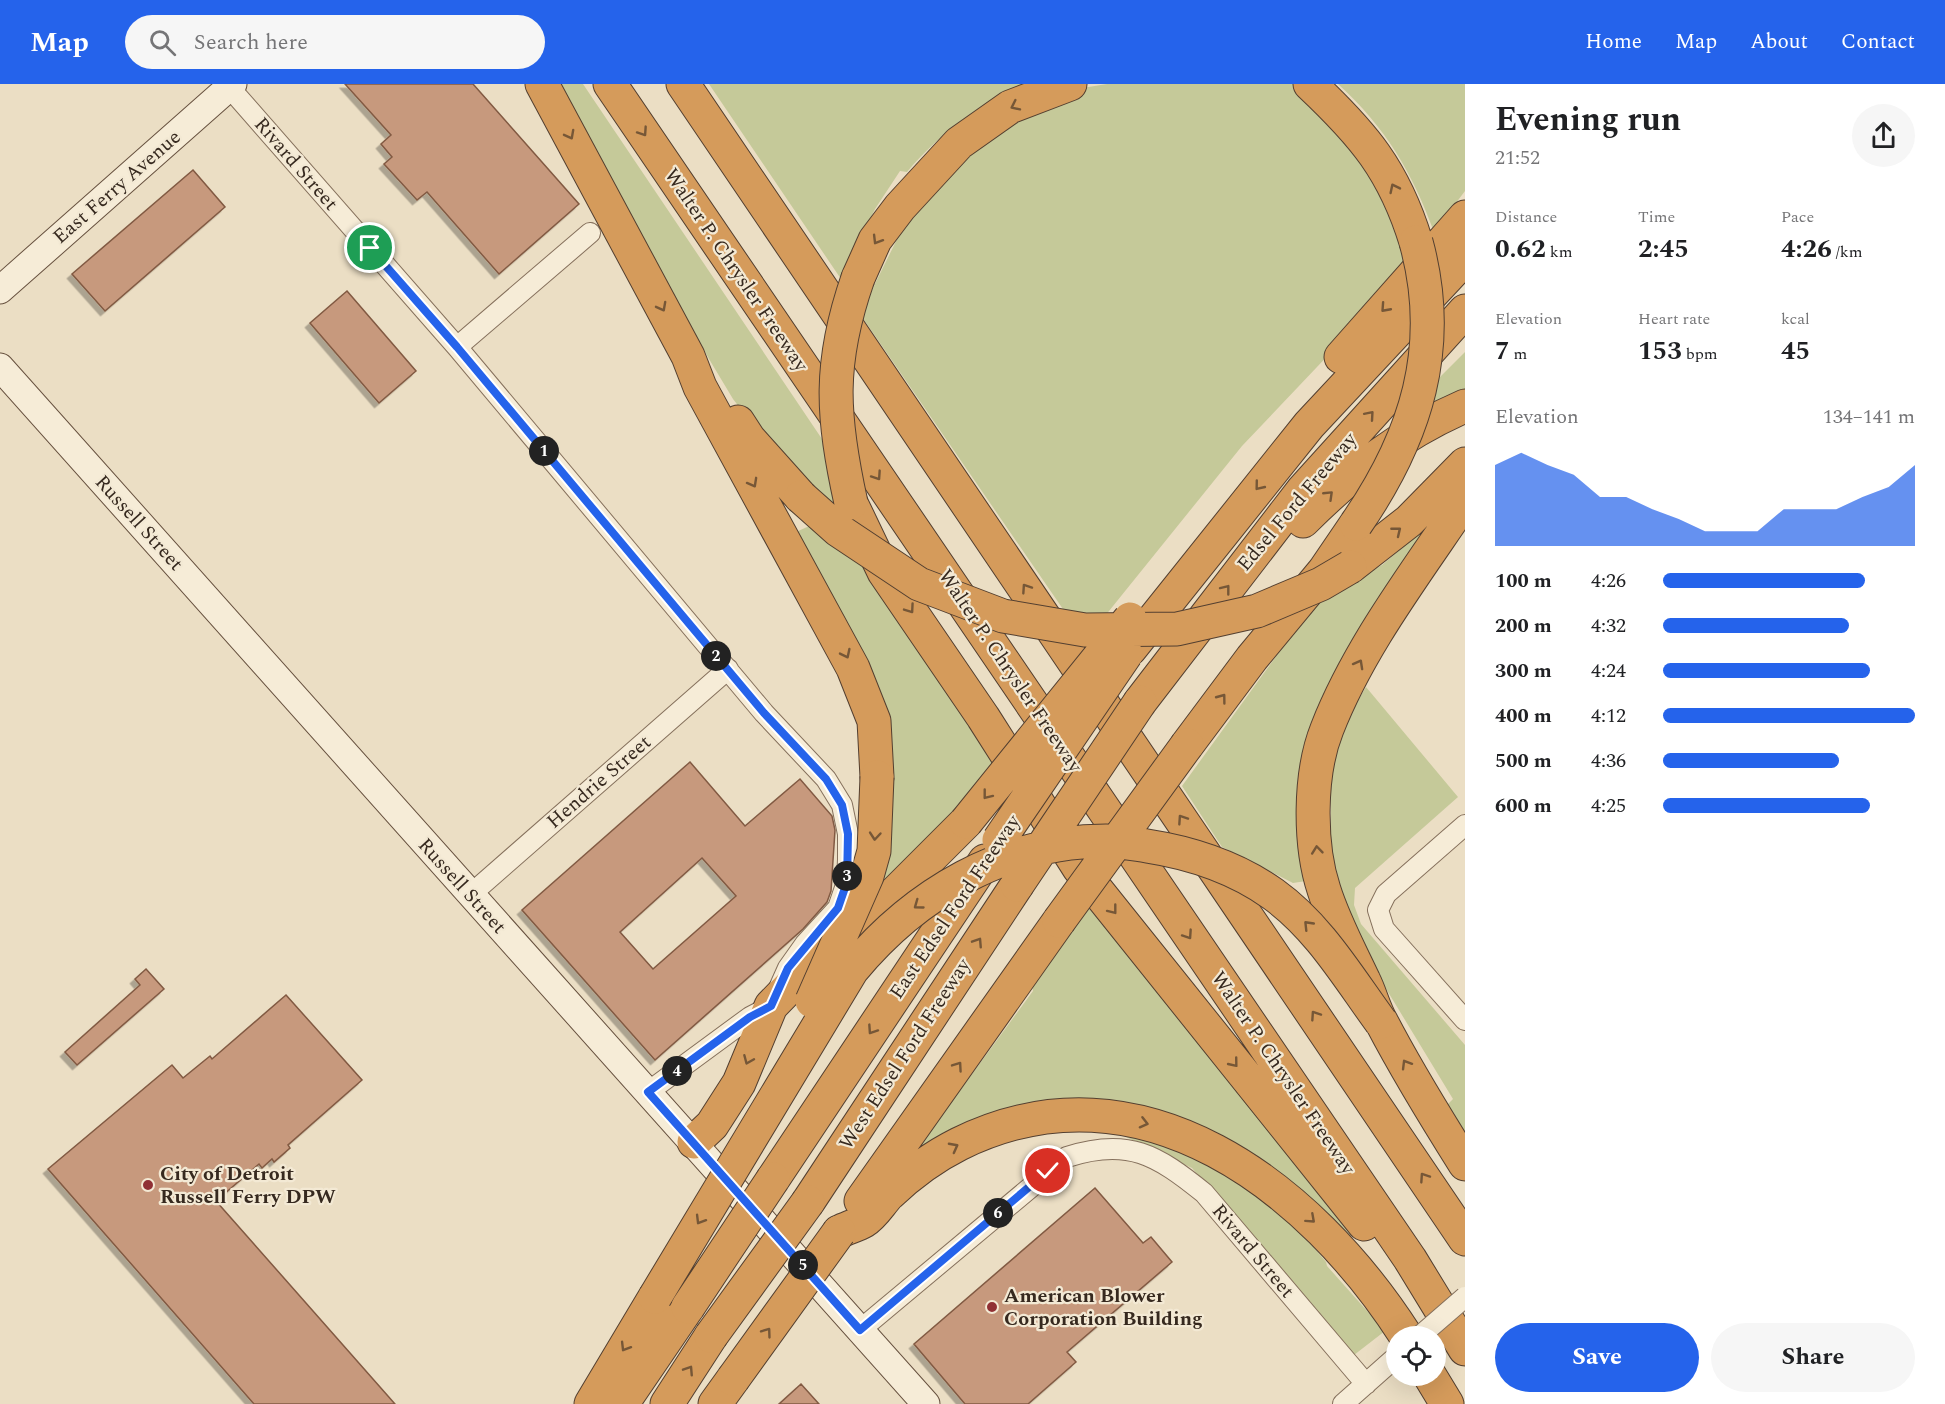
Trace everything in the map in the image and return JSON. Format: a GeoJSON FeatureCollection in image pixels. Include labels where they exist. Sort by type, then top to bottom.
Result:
{"type":"FeatureCollection","features":[{"type":"Feature","properties":{"kind":"highway"},"geometry":{"type":"LineString","coordinates":[[542,84],[688,356],[700,387],[853,668],[874,721],[878,777],[874,851],[864,884],[752,1133]]}},
{"type":"Feature","properties":{"kind":"highway","name":"Walter P. Chrysler Freeway"},"geometry":{"type":"LineString","coordinates":[[610,84],[1410,1259],[1465,1349]]}},
{"type":"Feature","properties":{"kind":"highway"},"geometry":{"type":"LineString","coordinates":[[683,84],[1465,1239]]}},
{"type":"Feature","properties":{"kind":"highway"},"geometry":{"type":"LineString","coordinates":[[1070,84],[1010,107],[959,143],[900,207],[875,240],[846,311],[838,355],[834,399],[839,449],[852,503],[884,572],[983,717],[1079,868],[1354,1215],[1381,1240],[1410,1259]]}},
{"type":"Feature","properties":{"kind":"highway"},"geometry":{"type":"LineString","coordinates":[[724,1392],[839,1232],[896,1172],[1059,921],[1252,658],[1324,571],[1394,464],[1416,403],[1428,349],[1425,275],[1408,217],[1376,154],[1354,126],[1310,84]]}},
{"type":"Feature","properties":{"kind":"highway"},"geometry":{"type":"LineString","coordinates":[[1309,425],[1312,401],[1336,362],[1465,217]]}},
{"type":"Feature","properties":{"kind":"highway","name":"Edsel Ford Freeway"},"geometry":{"type":"LineString","coordinates":[[1309,425],[1465,258]]}},
{"type":"Feature","properties":{"kind":"highway","name":"Edsel Ford Freeway"},"geometry":{"type":"LineString","coordinates":[[1140,702],[1311,481],[1465,311]]}},
{"type":"Feature","properties":{"kind":"highway"},"geometry":{"type":"LineString","coordinates":[[688,356],[712,381],[749,439],[801,497],[838,530],[919,584],[1003,616],[1084,630],[1177,629],[1257,611],[1321,584],[1350,567],[1409,521],[1465,464]]}},
{"type":"Feature","properties":{"kind":"highway"},"geometry":{"type":"LineString","coordinates":[[1264,540],[1300,524],[1353,473],[1381,453],[1431,420],[1465,406]]}},
{"type":"Feature","properties":{"kind":"highway","name":"East Edsel Ford Freeway"},"geometry":{"type":"LineString","coordinates":[[622,1404],[999,840],[1129,634],[1175,590],[1309,425]]}},
{"type":"Feature","properties":{"kind":"highway"},"geometry":{"type":"LineString","coordinates":[[1381,1022],[1337,927],[1323,889],[1315,838],[1315,789],[1326,730],[1348,685],[1406,587],[1465,500]]}},
{"type":"Feature","properties":{"kind":"highway"},"geometry":{"type":"LineString","coordinates":[[694,1142],[712,1125],[739,1083],[771,1006],[807,969],[890,898],[966,822],[1129,634]]}},
{"type":"Feature","properties":{"kind":"highway","name":"West Edsel Ford Freeway"},"geometry":{"type":"LineString","coordinates":[[666,1404],[711,1336],[808,1202],[1140,702]]}},
{"type":"Feature","properties":{"kind":"highway"},"geometry":{"type":"LineString","coordinates":[[591,1404],[837,991],[868,951],[892,927],[941,889],[986,865],[1056,846],[1107,841],[1168,849],[1197,856],[1251,881],[1290,908],[1319,937],[1381,1022],[1465,1164]]}},
{"type":"Feature","properties":{"kind":"highway"},"geometry":{"type":"LineString","coordinates":[[896,1172],[984,1133],[1058,1115],[1097,1115],[1136,1120],[1169,1129],[1237,1163],[1284,1195],[1320,1227],[1355,1266],[1399,1326]]}},
{"type":"Feature","properties":{"kind":"highway"},"geometry":{"type":"LineString","coordinates":[[1436,1386],[1447,1404]]}},
{"type":"Feature","properties":{"kind":"street","name":"East Ferry Avenue"},"geometry":{"type":"LineString","coordinates":[[0,290],[231,86]]}},
{"type":"Feature","properties":{"kind":"street","name":"Rivard Street"},"geometry":{"type":"LineString","coordinates":[[231,86],[457,347],[728,669],[826,779],[842,805],[848,834],[847,882],[838,908],[788,968],[771,1006]]}},
{"type":"Feature","properties":{"kind":"street"},"geometry":{"type":"LineString","coordinates":[[457,347],[590,233]]}},
{"type":"Feature","properties":{"kind":"street","name":"Russell Street"},"geometry":{"type":"LineString","coordinates":[[0,367],[926,1404]]}},
{"type":"Feature","properties":{"kind":"street","name":"Hendrie Street"},"geometry":{"type":"LineString","coordinates":[[470,895],[728,669]]}},
{"type":"Feature","properties":{"kind":"street"},"geometry":{"type":"LineString","coordinates":[[1465,825],[1386,894],[1378,910],[1384,929],[1465,1020]]}},
{"type":"Feature","properties":{"kind":"street"},"geometry":{"type":"LineString","coordinates":[[648,1092],[750,1017],[771,1006]]}},
{"type":"Feature","properties":{"kind":"street","name":"Rivard Street"},"geometry":{"type":"LineString","coordinates":[[860,1330],[1067,1157],[1094,1148],[1119,1148],[1141,1152],[1172,1168],[1204,1192],[1366,1384]]}},
{"type":"Feature","properties":{"kind":"street"},"geometry":{"type":"LineString","coordinates":[[1432,1326],[1465,1297]]}},
{"type":"Feature","properties":{"kind":"street"},"geometry":{"type":"LineString","coordinates":[[1343,1404],[1386,1367]]}},
{"type":"Feature","properties":{"kind":"green space"},"geometry":{"type":"Polygon","coordinates":[[[559,84],[583,84],[822,439],[827,459],[997,762],[964,805],[859,912],[888,793],[796,532],[816,523],[709,359],[559,84]]]}},
{"type":"Feature","properties":{"kind":"green space"},"geometry":{"type":"Polygon","coordinates":[[[709,84],[1024,84],[976,110],[932,145],[907,172],[900,171],[875,209],[841,279],[709,84]]]}},
{"type":"Feature","properties":{"kind":"green space"},"geometry":{"type":"Polygon","coordinates":[[[1107,84],[1293,84],[1298,86],[1386,192],[1410,269],[1242,446],[1105,616],[1065,612],[860,314],[914,205],[989,126],[1070,90],[1107,84]]]}},
{"type":"Feature","properties":{"kind":"green space"},"geometry":{"type":"Polygon","coordinates":[[[1338,84],[1465,84],[1465,191],[1434,232],[1407,170],[1396,152],[1370,117],[1338,84]]]}},
{"type":"Feature","properties":{"kind":"green space"},"geometry":{"type":"Polygon","coordinates":[[[1465,352],[1465,392],[1394,423],[1465,352]]]}},
{"type":"Feature","properties":{"kind":"green space"},"geometry":{"type":"Polygon","coordinates":[[[1449,508],[1345,666],[1306,881],[1293,883],[1222,847],[1182,786],[1314,604],[1382,565],[1449,508]]]}},
{"type":"Feature","properties":{"kind":"green space"},"geometry":{"type":"Polygon","coordinates":[[[1366,687],[1458,797],[1355,888],[1354,905],[1361,924],[1465,1045],[1465,1133],[1448,1104],[1453,1099],[1354,936],[1331,876],[1331,782],[1336,751],[1346,720],[1366,687]]]}},
{"type":"Feature","properties":{"kind":"green space"},"geometry":{"type":"Polygon","coordinates":[[[1093,903],[1351,1236],[1345,1240],[1208,1133],[1177,1116],[1178,1120],[971,1125],[917,1149],[1033,991],[1032,985],[1093,903]]]}},
{"type":"Feature","properties":{"kind":"green space"},"geometry":{"type":"Polygon","coordinates":[[[1124,1136],[1156,1142],[1224,1171],[1298,1228],[1327,1266],[1385,1331],[1354,1355],[1192,1168],[1124,1136]]]}},
{"type":"Feature","properties":{"kind":"building"},"geometry":{"type":"Polygon","coordinates":[[[345,84],[473,84],[579,204],[499,274],[427,192],[417,200],[384,164],[392,157],[381,144],[391,135],[345,84]]]}},
{"type":"Feature","properties":{"kind":"building"},"geometry":{"type":"Polygon","coordinates":[[[193,170],[225,207],[105,311],[72,274],[193,170]]]}},
{"type":"Feature","properties":{"kind":"building"},"geometry":{"type":"Polygon","coordinates":[[[347,291],[416,371],[379,403],[310,323],[347,291]]]}},
{"type":"Feature","properties":{"kind":"building"},"geometry":{"type":"Polygon","coordinates":[[[690,762],[745,826],[800,779],[832,816],[835,830],[831,891],[827,902],[803,929],[655,1060],[522,910],[690,762]],[[702,858],[620,932],[653,969],[736,896],[702,858]]]}},
{"type":"Feature","properties":{"kind":"building"},"geometry":{"type":"Polygon","coordinates":[[[146,969],[164,989],[77,1065],[65,1052],[140,985],[135,979],[146,969]]]}},
{"type":"Feature","properties":{"kind":"building","name":"City of Detroit Russell Ferry DPW"},"geometry":{"type":"Polygon","coordinates":[[[286,995],[362,1080],[288,1145],[290,1148],[274,1162],[272,1159],[262,1168],[259,1164],[216,1201],[395,1404],[254,1404],[48,1169],[172,1065],[183,1078],[210,1056],[212,1059],[286,995]]]}},
{"type":"Feature","properties":{"kind":"building"},"geometry":{"type":"Polygon","coordinates":[[[1095,1188],[1143,1243],[1151,1237],[1172,1262],[1067,1352],[1076,1362],[1028,1404],[965,1404],[914,1344],[1095,1188]]]}},
{"type":"Feature","properties":{"kind":"building"},"geometry":{"type":"Polygon","coordinates":[[[801,1384],[819,1404],[779,1404],[801,1384]]]}},
{"type":"Feature","properties":{"kind":"place","name":"City of Detroit Russell Ferry DPW"},"geometry":{"type":"Point","coordinates":[148,1185]}},
{"type":"Feature","properties":{"kind":"place","name":"American Blower Corporation Building"},"geometry":{"type":"Point","coordinates":[992,1307]}},
{"type":"Feature","properties":{"kind":"route"},"geometry":{"type":"LineString","coordinates":[[370,248],[457,347],[764,713],[826,779],[842,805],[848,834],[848,859],[847,882],[838,908],[805,944],[788,968],[771,1006],[750,1017],[648,1092],[860,1330],[1048,1171]]}}]}
